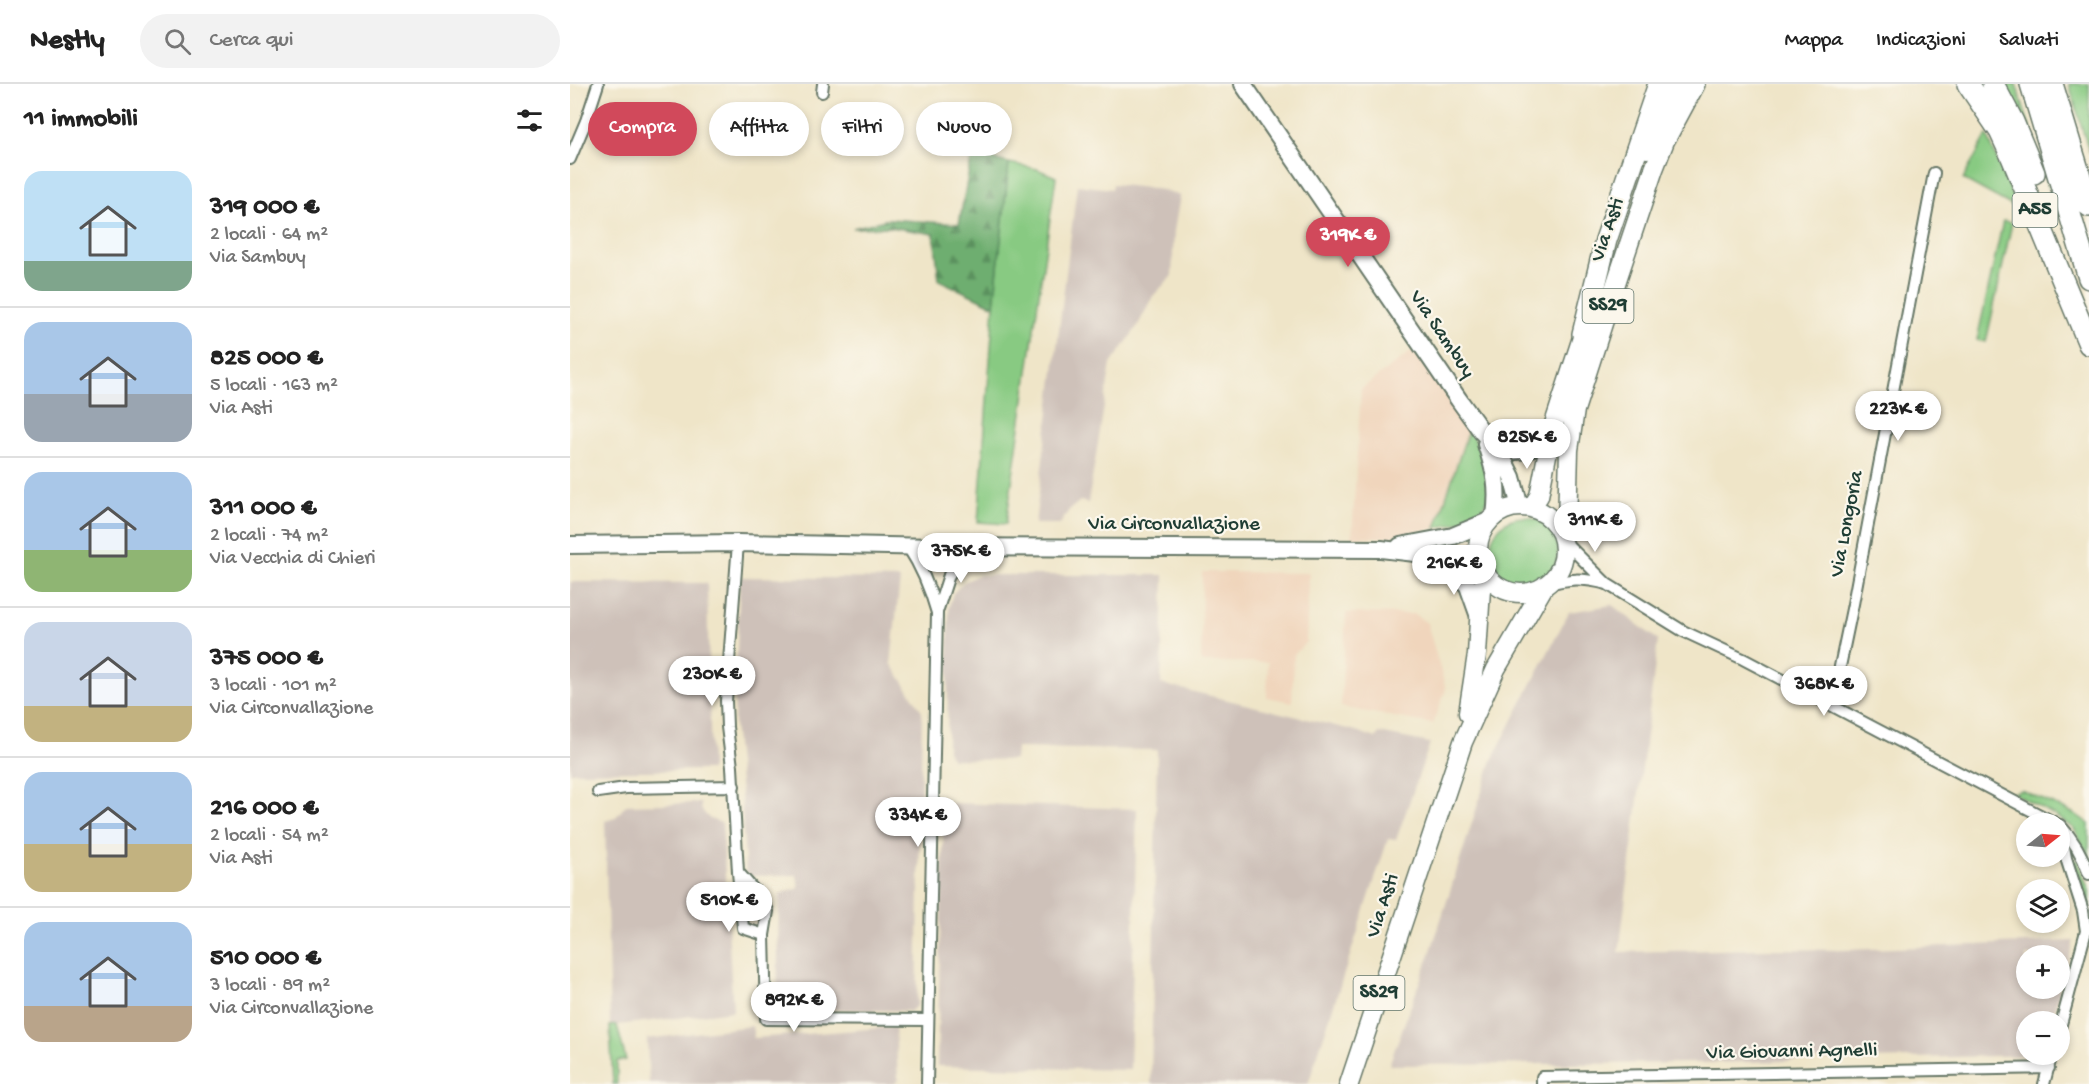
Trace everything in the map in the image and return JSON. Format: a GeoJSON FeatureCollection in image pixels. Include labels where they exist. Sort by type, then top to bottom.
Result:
{"type":"FeatureCollection","features":[{"type":"Feature","properties":{"kind":"highway"},"geometry":{"type":"LineString","coordinates":[[1583,334],[1606,240],[1659,84]]}},
{"type":"Feature","properties":{"kind":"highway"},"geometry":{"type":"LineString","coordinates":[[1666,135],[1692,84]]}},
{"type":"Feature","properties":{"kind":"highway","name":"A55"},"geometry":{"type":"LineString","coordinates":[[1968,84],[2000,131],[2089,343]]}},
{"type":"Feature","properties":{"kind":"highway","name":"A55"},"geometry":{"type":"LineString","coordinates":[[1993,84],[2018,132],[2049,213],[2089,343]]}},
{"type":"Feature","properties":{"kind":"highway"},"geometry":{"type":"LineString","coordinates":[[2031,84],[2089,278]]}},
{"type":"Feature","properties":{"kind":"highway"},"geometry":{"type":"LineString","coordinates":[[2052,84],[2089,206]]}},
{"type":"Feature","properties":{"kind":"main road","name":"Via Sambuy"},"geometry":{"type":"LineString","coordinates":[[1243,84],[1482,432],[1497,449],[1526,507]]}},
{"type":"Feature","properties":{"kind":"main road","name":"Via Asti"},"geometry":{"type":"LineString","coordinates":[[1526,507],[1539,496],[1552,430],[1583,334],[1644,157],[1675,84]]}},
{"type":"Feature","properties":{"kind":"main road","name":"Via Asti"},"geometry":{"type":"LineString","coordinates":[[1563,538],[1567,525],[1569,450],[1575,410],[1618,274],[1666,135]]}},
{"type":"Feature","properties":{"kind":"main road"},"geometry":{"type":"LineString","coordinates":[[1497,449],[1518,451],[1535,447],[1552,430]]}},
{"type":"Feature","properties":{"kind":"main road","name":"Via Sambuy"},"geometry":{"type":"LineString","coordinates":[[1482,432],[1498,484],[1492,519]]}},
{"type":"Feature","properties":{"kind":"main road"},"geometry":{"type":"LineString","coordinates":[[1526,507],[1542,511],[1550,518],[1563,538],[1564,554],[1555,577],[1534,591],[1521,593],[1508,591],[1496,585],[1486,573],[1479,559],[1482,532],[1492,519],[1506,509],[1526,507]]}},
{"type":"Feature","properties":{"kind":"main road","name":"Via Circonvallazione"},"geometry":{"type":"LineString","coordinates":[[1381,549],[1453,536],[1492,519]]}},
{"type":"Feature","properties":{"kind":"main road","name":"Via Circonvallazione"},"geometry":{"type":"LineString","coordinates":[[570,545],[738,543],[908,547],[1381,549],[1424,554],[1472,571],[1486,573]]}},
{"type":"Feature","properties":{"kind":"main road"},"geometry":{"type":"LineString","coordinates":[[1444,560],[1468,586],[1480,621]]}},
{"type":"Feature","properties":{"kind":"main road","name":"Via Asti"},"geometry":{"type":"LineString","coordinates":[[1463,742],[1473,686],[1481,589],[1486,573]]}},
{"type":"Feature","properties":{"kind":"main road","name":"Via Asti"},"geometry":{"type":"LineString","coordinates":[[1348,1084],[1463,742],[1496,669],[1545,585]]}},
{"type":"Feature","properties":{"kind":"street"},"geometry":{"type":"LineString","coordinates":[[570,159],[598,84]]}},
{"type":"Feature","properties":{"kind":"street","name":"Via Longoria"},"geometry":{"type":"LineString","coordinates":[[1832,705],[1934,172]]}},
{"type":"Feature","properties":{"kind":"street"},"geometry":{"type":"LineString","coordinates":[[1563,538],[1607,584],[1683,631],[1743,659],[2036,813]]}},
{"type":"Feature","properties":{"kind":"street"},"geometry":{"type":"LineString","coordinates":[[738,543],[726,700],[743,927],[764,935]]}},
{"type":"Feature","properties":{"kind":"street"},"geometry":{"type":"LineString","coordinates":[[908,547],[928,582],[937,613]]}},
{"type":"Feature","properties":{"kind":"street"},"geometry":{"type":"LineString","coordinates":[[927,1084],[937,613],[949,575],[967,547]]}},
{"type":"Feature","properties":{"kind":"street"},"geometry":{"type":"LineString","coordinates":[[1545,585],[1566,579],[1585,579],[1607,584]]}},
{"type":"Feature","properties":{"kind":"street"},"geometry":{"type":"LineString","coordinates":[[598,792],[626,788],[734,786]]}},
{"type":"Feature","properties":{"kind":"street"},"geometry":{"type":"LineString","coordinates":[[2070,837],[2083,857],[2089,874]]}},
{"type":"Feature","properties":{"kind":"street"},"geometry":{"type":"LineString","coordinates":[[2065,1011],[2086,931],[2083,911],[2069,867]]}},
{"type":"Feature","properties":{"kind":"street"},"geometry":{"type":"LineString","coordinates":[[738,872],[762,899],[768,911],[764,935],[766,1019],[928,1020]]}},
{"type":"Feature","properties":{"kind":"street"},"geometry":{"type":"LineString","coordinates":[[741,910],[754,892]]}},
{"type":"Feature","properties":{"kind":"street"},"geometry":{"type":"LineString","coordinates":[[2044,1084],[2050,1065]]}},
{"type":"Feature","properties":{"kind":"street","name":"Via Giovanni Agnelli"},"geometry":{"type":"LineString","coordinates":[[1542,1084],[1542,1077],[2049,1068]]}},
{"type":"Feature","properties":{"kind":"shaded area"},"geometry":{"type":"Polygon","coordinates":[[[1113,184],[1163,190],[1180,196],[1174,231],[1172,276],[1153,296],[1137,327],[1111,364],[1088,503],[1080,501],[1069,510],[1060,524],[1035,524],[1077,185],[1112,189],[1113,184]]]}},
{"type":"Feature","properties":{"kind":"shaded area"},"geometry":{"type":"Polygon","coordinates":[[[1413,350],[1469,428],[1436,528],[1391,537],[1352,537],[1361,389],[1413,350]]]}},
{"type":"Feature","properties":{"kind":"shaded area"},"geometry":{"type":"Polygon","coordinates":[[[1202,572],[1309,573],[1306,642],[1294,655],[1292,702],[1267,697],[1268,662],[1201,662],[1202,572]]]}},
{"type":"Feature","properties":{"kind":"shaded area"},"geometry":{"type":"Polygon","coordinates":[[[978,575],[1164,575],[1161,684],[1356,731],[1376,738],[1379,733],[1430,743],[1396,840],[1388,839],[1308,1084],[1151,1084],[1157,750],[1016,748],[1015,760],[952,759],[947,750],[949,607],[953,593],[964,582],[978,575]]]}},
{"type":"Feature","properties":{"kind":"shaded area"},"geometry":{"type":"Polygon","coordinates":[[[740,577],[900,579],[891,663],[922,711],[917,1005],[911,1011],[777,1008],[779,894],[799,888],[797,875],[746,876],[734,724],[740,577]]]}},
{"type":"Feature","properties":{"kind":"shaded area"},"geometry":{"type":"Polygon","coordinates":[[[570,582],[707,583],[711,770],[570,772],[570,582]]]}},
{"type":"Feature","properties":{"kind":"shaded area"},"geometry":{"type":"Polygon","coordinates":[[[1612,605],[1658,640],[1619,952],[1844,950],[2074,941],[2070,955],[2070,945],[2016,945],[2016,999],[2057,999],[2054,1011],[2016,1011],[2016,1056],[1702,1063],[1389,1065],[1429,957],[1492,760],[1569,612],[1612,605]]]}},
{"type":"Feature","properties":{"kind":"shaded area"},"geometry":{"type":"Polygon","coordinates":[[[1346,613],[1414,614],[1427,623],[1446,689],[1433,724],[1341,707],[1346,613]]]}},
{"type":"Feature","properties":{"kind":"shaded area"},"geometry":{"type":"Polygon","coordinates":[[[701,803],[701,809],[710,819],[722,823],[733,1011],[610,1026],[605,821],[615,818],[626,805],[701,803]]]}},
{"type":"Feature","properties":{"kind":"shaded area"},"geometry":{"type":"Polygon","coordinates":[[[952,803],[1137,809],[1130,1070],[937,1066],[944,812],[952,803]]]}},
{"type":"Feature","properties":{"kind":"shaded area"},"geometry":{"type":"Polygon","coordinates":[[[752,1026],[754,1038],[895,1027],[898,1079],[895,1084],[649,1084],[647,1039],[752,1026]]]}},
{"type":"Feature","properties":{"kind":"green space"},"geometry":{"type":"Polygon","coordinates":[[[2002,84],[2016,84],[2052,196],[2027,134],[2002,84]]]}},
{"type":"Feature","properties":{"kind":"green space"},"geometry":{"type":"Polygon","coordinates":[[[2069,84],[2089,84],[2089,152],[2069,84]]]}},
{"type":"Feature","properties":{"kind":"green space"},"geometry":{"type":"Polygon","coordinates":[[[1987,135],[2018,209],[1963,179],[1987,135]]]}},
{"type":"Feature","properties":{"kind":"green space"},"geometry":{"type":"Polygon","coordinates":[[[972,156],[1009,163],[994,306],[939,280],[934,234],[890,227],[853,228],[889,219],[959,224],[972,156]]]}},
{"type":"Feature","properties":{"kind":"green space"},"geometry":{"type":"Polygon","coordinates":[[[1009,163],[1037,169],[1056,177],[1006,524],[978,522],[994,306],[1009,163]]]}},
{"type":"Feature","properties":{"kind":"green space"},"geometry":{"type":"Polygon","coordinates":[[[2003,221],[2012,223],[1986,342],[1977,340],[2003,221]]]}},
{"type":"Feature","properties":{"kind":"green space"},"geometry":{"type":"Polygon","coordinates":[[[1469,428],[1485,464],[1489,490],[1486,501],[1480,511],[1468,519],[1436,528],[1469,428]]]}},
{"type":"Feature","properties":{"kind":"green space"},"geometry":{"type":"Polygon","coordinates":[[[1524,517],[1537,520],[1548,527],[1555,538],[1558,551],[1555,564],[1548,575],[1537,582],[1524,585],[1511,582],[1500,575],[1493,564],[1490,551],[1493,538],[1500,527],[1511,520],[1524,517]]]}},
{"type":"Feature","properties":{"kind":"green space"},"geometry":{"type":"Polygon","coordinates":[[[2021,790],[2075,814],[2089,824],[2089,856],[2074,829],[2070,826],[2070,813],[2050,813],[2013,793],[2021,790]]]}},
{"type":"Feature","properties":{"kind":"green space"},"geometry":{"type":"Polygon","coordinates":[[[2072,859],[2078,861],[2089,891],[2089,907],[2072,859]]]}},
{"type":"Feature","properties":{"kind":"green space"},"geometry":{"type":"Polygon","coordinates":[[[617,1025],[626,1060],[617,1061],[617,1084],[613,1084],[610,1026],[617,1025]]]}}]}
